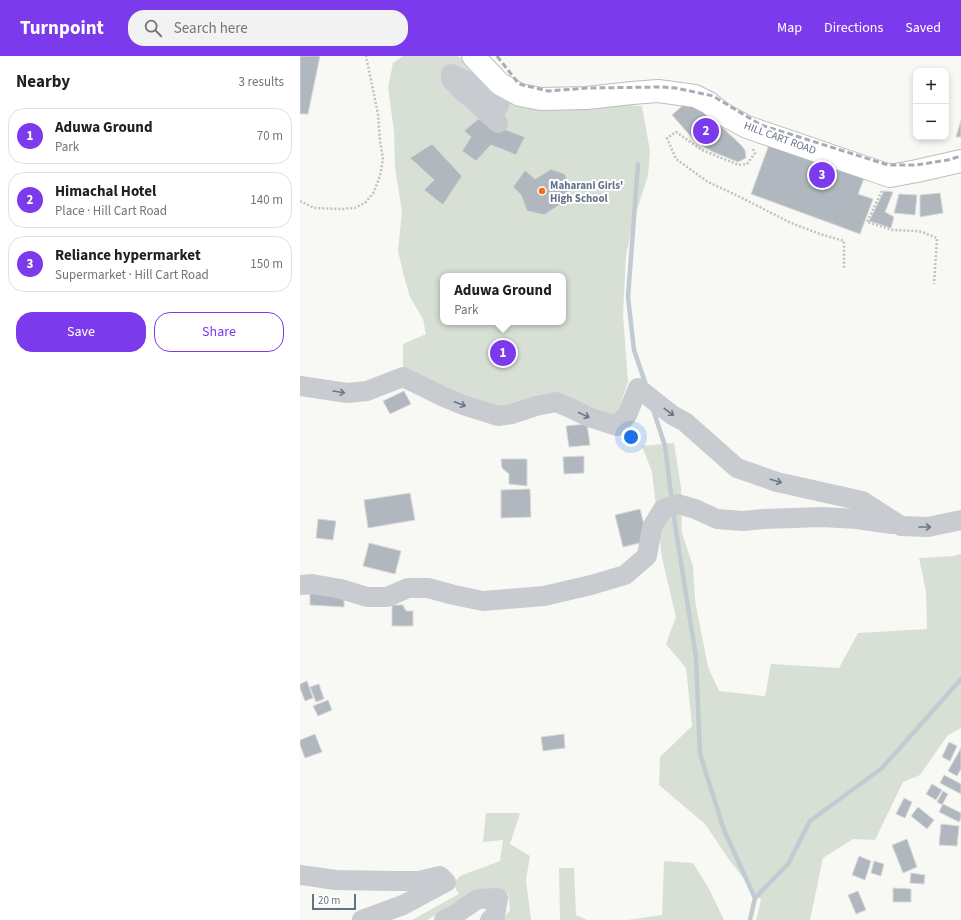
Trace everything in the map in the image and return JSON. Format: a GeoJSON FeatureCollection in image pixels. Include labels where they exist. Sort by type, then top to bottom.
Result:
{"type":"FeatureCollection","features":[{"type":"Feature","properties":{"kind":"highway","name":"HILL CART ROAD"},"geometry":{"type":"LineString","coordinates":[[473,56],[500,84],[520,95],[541,99],[587,98],[658,91],[695,96],[709,103],[721,113],[747,127],[890,176],[961,161]]}},
{"type":"Feature","properties":{"kind":"street"},"geometry":{"type":"LineString","coordinates":[[462,56],[501,100],[497,109],[490,104],[479,90],[464,78],[451,74],[451,79],[498,123]]}},
{"type":"Feature","properties":{"kind":"street"},"geometry":{"type":"LineString","coordinates":[[300,386],[347,393],[368,391],[403,377],[444,398],[498,416],[512,414],[536,406],[556,402],[589,417],[617,426],[627,416],[638,388],[672,415],[685,422],[737,468],[777,482],[862,501],[901,526]]}},
{"type":"Feature","properties":{"kind":"street"},"geometry":{"type":"LineString","coordinates":[[300,585],[312,584],[341,589],[367,597],[387,597],[408,588],[428,588],[483,601],[544,596],[591,585],[625,574],[647,556],[652,528],[671,507],[695,509],[718,519],[743,521],[822,517],[858,519],[901,526],[928,527],[961,520]]}},
{"type":"Feature","properties":{"kind":"street"},"geometry":{"type":"LineString","coordinates":[[300,874],[336,880],[419,881],[440,876],[446,882],[403,905],[362,920]]}},
{"type":"Feature","properties":{"kind":"street"},"geometry":{"type":"LineString","coordinates":[[444,920],[454,916],[478,899],[498,898],[495,916],[490,920]]}},
{"type":"Feature","properties":{"kind":"path"},"geometry":{"type":"LineString","coordinates":[[300,201],[314,208],[355,208],[366,202],[374,192],[380,176],[383,159],[378,114],[366,56]]}},
{"type":"Feature","properties":{"kind":"path"},"geometry":{"type":"LineString","coordinates":[[752,146],[755,153],[752,158],[747,164],[739,165],[702,150],[676,132],[667,138],[676,159],[708,182],[791,223],[844,241],[844,269]]}},
{"type":"Feature","properties":{"kind":"path"},"geometry":{"type":"LineString","coordinates":[[890,176],[867,222],[892,230],[917,231],[937,238],[934,284]]}},
{"type":"Feature","properties":{"kind":"shaded area","name":"Maharani Girls' High School"},"geometry":{"type":"Polygon","coordinates":[[[403,56],[458,56],[506,97],[598,105],[642,106],[650,151],[648,176],[633,222],[626,256],[623,314],[628,382],[619,408],[614,415],[581,403],[497,410],[403,368],[403,344],[426,334],[423,319],[410,297],[398,251],[402,212],[395,168],[394,132],[388,87],[393,63],[403,56]]]}},
{"type":"Feature","properties":{"kind":"shaded area"},"geometry":{"type":"Polygon","coordinates":[[[674,443],[681,488],[682,533],[693,566],[695,600],[708,667],[719,691],[765,696],[771,664],[839,668],[858,633],[927,629],[926,592],[919,558],[954,556],[961,554],[961,728],[948,735],[920,775],[903,782],[875,840],[853,839],[823,858],[810,920],[756,920],[761,900],[730,861],[705,824],[659,785],[660,757],[692,726],[686,668],[666,644],[676,617],[662,558],[652,472],[642,446],[674,443]]]}},
{"type":"Feature","properties":{"kind":"shaded area"},"geometry":{"type":"Polygon","coordinates":[[[486,813],[520,813],[510,844],[530,856],[526,880],[531,920],[502,920],[510,910],[508,893],[477,893],[427,920],[412,920],[459,894],[453,884],[460,876],[500,861],[503,840],[483,842],[486,813]]]}},
{"type":"Feature","properties":{"kind":"shaded area"},"geometry":{"type":"Polygon","coordinates":[[[664,861],[693,863],[708,887],[724,920],[627,920],[662,915],[664,861]]]}},
{"type":"Feature","properties":{"kind":"shaded area"},"geometry":{"type":"Polygon","coordinates":[[[559,868],[574,868],[576,915],[587,920],[560,920],[559,868]]]}},
{"type":"Feature","properties":{"kind":"building"},"geometry":{"type":"Polygon","coordinates":[[[300,56],[320,56],[308,114],[300,114],[300,56]]]}},
{"type":"Feature","properties":{"kind":"building"},"geometry":{"type":"Polygon","coordinates":[[[691,98],[741,145],[745,150],[746,158],[738,162],[711,151],[694,140],[672,115],[691,98]]]}},
{"type":"Feature","properties":{"kind":"building"},"geometry":{"type":"Polygon","coordinates":[[[478,119],[525,137],[516,155],[491,145],[476,161],[462,151],[471,137],[464,131],[478,119]]]}},
{"type":"Feature","properties":{"kind":"building"},"geometry":{"type":"Polygon","coordinates":[[[961,120],[961,137],[956,137],[961,120]]]}},
{"type":"Feature","properties":{"kind":"building"},"geometry":{"type":"Polygon","coordinates":[[[770,142],[865,176],[858,194],[873,199],[860,234],[751,194],[770,142]]]}},
{"type":"Feature","properties":{"kind":"building"},"geometry":{"type":"Polygon","coordinates":[[[432,144],[462,176],[443,205],[424,190],[434,180],[410,158],[432,144]]]}},
{"type":"Feature","properties":{"kind":"building","name":"Maharani Girls' High School"},"geometry":{"type":"Polygon","coordinates":[[[551,169],[565,174],[570,188],[561,204],[544,215],[527,211],[521,195],[513,187],[525,170],[535,179],[551,169]]]}},
{"type":"Feature","properties":{"kind":"building"},"geometry":{"type":"Polygon","coordinates":[[[884,191],[893,192],[885,212],[894,217],[891,228],[869,221],[884,191]]]}},
{"type":"Feature","properties":{"kind":"building"},"geometry":{"type":"Polygon","coordinates":[[[940,193],[943,213],[920,217],[920,195],[940,193]]]}},
{"type":"Feature","properties":{"kind":"building"},"geometry":{"type":"Polygon","coordinates":[[[899,194],[917,195],[915,215],[894,213],[899,194]]]}},
{"type":"Feature","properties":{"kind":"building"},"geometry":{"type":"Polygon","coordinates":[[[404,391],[411,404],[390,414],[383,401],[404,391]]]}},
{"type":"Feature","properties":{"kind":"building"},"geometry":{"type":"Polygon","coordinates":[[[587,424],[590,445],[569,447],[566,426],[587,424]]]}},
{"type":"Feature","properties":{"kind":"building"},"geometry":{"type":"Polygon","coordinates":[[[584,456],[584,473],[564,474],[563,457],[584,456]]]}},
{"type":"Feature","properties":{"kind":"building"},"geometry":{"type":"Polygon","coordinates":[[[501,459],[527,459],[527,486],[509,484],[509,474],[502,468],[501,459]]]}},
{"type":"Feature","properties":{"kind":"building"},"geometry":{"type":"Polygon","coordinates":[[[530,489],[531,517],[501,518],[501,490],[530,489]]]}},
{"type":"Feature","properties":{"kind":"building"},"geometry":{"type":"Polygon","coordinates":[[[410,493],[415,520],[368,528],[364,500],[410,493]]]}},
{"type":"Feature","properties":{"kind":"building"},"geometry":{"type":"Polygon","coordinates":[[[640,509],[648,541],[623,547],[615,515],[640,509]]]}},
{"type":"Feature","properties":{"kind":"building"},"geometry":{"type":"Polygon","coordinates":[[[318,519],[336,521],[333,540],[316,538],[318,519]]]}},
{"type":"Feature","properties":{"kind":"building"},"geometry":{"type":"Polygon","coordinates":[[[369,543],[401,551],[395,574],[363,566],[369,543]]]}},
{"type":"Feature","properties":{"kind":"building"},"geometry":{"type":"Polygon","coordinates":[[[310,590],[344,592],[344,607],[310,605],[310,590]]]}},
{"type":"Feature","properties":{"kind":"building"},"geometry":{"type":"Polygon","coordinates":[[[392,605],[403,605],[406,611],[413,611],[413,626],[392,626],[392,605]]]}},
{"type":"Feature","properties":{"kind":"building"},"geometry":{"type":"Polygon","coordinates":[[[307,681],[313,698],[305,701],[300,684],[307,681]]]}},
{"type":"Feature","properties":{"kind":"building"},"geometry":{"type":"Polygon","coordinates":[[[319,684],[324,699],[316,702],[310,687],[319,684]]]}},
{"type":"Feature","properties":{"kind":"building"},"geometry":{"type":"Polygon","coordinates":[[[328,700],[332,710],[318,716],[313,706],[328,700]]]}},
{"type":"Feature","properties":{"kind":"building"},"geometry":{"type":"Polygon","coordinates":[[[315,734],[322,752],[305,758],[300,745],[300,740],[315,734]]]}},
{"type":"Feature","properties":{"kind":"building"},"geometry":{"type":"Polygon","coordinates":[[[564,734],[565,748],[543,751],[541,737],[564,734]]]}},
{"type":"Feature","properties":{"kind":"building"},"geometry":{"type":"Polygon","coordinates":[[[949,742],[957,746],[950,761],[942,757],[949,742]]]}},
{"type":"Feature","properties":{"kind":"building"},"geometry":{"type":"Polygon","coordinates":[[[961,748],[961,769],[957,776],[948,771],[961,748]]]}},
{"type":"Feature","properties":{"kind":"building"},"geometry":{"type":"Polygon","coordinates":[[[944,775],[961,784],[961,794],[940,783],[944,775]]]}},
{"type":"Feature","properties":{"kind":"building"},"geometry":{"type":"Polygon","coordinates":[[[932,784],[942,790],[936,800],[926,794],[932,784]]]}},
{"type":"Feature","properties":{"kind":"building"},"geometry":{"type":"Polygon","coordinates":[[[943,791],[948,794],[942,805],[937,802],[943,791]]]}},
{"type":"Feature","properties":{"kind":"building"},"geometry":{"type":"Polygon","coordinates":[[[904,798],[912,802],[905,818],[896,814],[904,798]]]}},
{"type":"Feature","properties":{"kind":"building"},"geometry":{"type":"Polygon","coordinates":[[[943,804],[961,813],[959,822],[939,812],[943,804]]]}},
{"type":"Feature","properties":{"kind":"building"},"geometry":{"type":"Polygon","coordinates":[[[918,807],[934,820],[927,829],[911,816],[918,807]]]}},
{"type":"Feature","properties":{"kind":"building"},"geometry":{"type":"Polygon","coordinates":[[[941,824],[959,826],[957,846],[939,845],[941,824]]]}},
{"type":"Feature","properties":{"kind":"building"},"geometry":{"type":"Polygon","coordinates":[[[907,839],[917,867],[903,873],[892,845],[907,839]]]}},
{"type":"Feature","properties":{"kind":"building"},"geometry":{"type":"Polygon","coordinates":[[[859,856],[871,861],[865,880],[852,875],[859,856]]]}},
{"type":"Feature","properties":{"kind":"building"},"geometry":{"type":"Polygon","coordinates":[[[874,861],[884,864],[881,876],[871,873],[874,861]]]}},
{"type":"Feature","properties":{"kind":"building"},"geometry":{"type":"Polygon","coordinates":[[[911,873],[925,875],[924,884],[910,883],[911,873]]]}},
{"type":"Feature","properties":{"kind":"building"},"geometry":{"type":"Polygon","coordinates":[[[893,888],[911,889],[911,902],[893,902],[893,888]]]}},
{"type":"Feature","properties":{"kind":"building"},"geometry":{"type":"Polygon","coordinates":[[[858,891],[866,910],[856,914],[848,895],[858,891]]]}},
{"type":"Feature","properties":{"kind":"waterway"},"geometry":{"type":"LineString","coordinates":[[638,164],[628,297],[634,350],[646,385]]}},
{"type":"Feature","properties":{"kind":"waterway"},"geometry":{"type":"LineString","coordinates":[[653,409],[665,446],[672,502]]}},
{"type":"Feature","properties":{"kind":"waterway"},"geometry":{"type":"LineString","coordinates":[[673,511],[696,657],[700,754],[724,830],[755,898],[750,920]]}},
{"type":"Feature","properties":{"kind":"waterway"},"geometry":{"type":"LineString","coordinates":[[755,898],[788,864],[810,821],[882,768],[961,679]]}},
{"type":"Feature","properties":{"kind":"railway"},"geometry":{"type":"LineString","coordinates":[[497,56],[519,84],[548,91],[588,88],[662,87],[676,88],[713,96],[761,125],[888,165],[916,165],[948,160],[961,156]]}},
{"type":"Feature","properties":{"kind":"place","name":"Himachal Hotel"},"geometry":{"type":"Point","coordinates":[706,131]}},
{"type":"Feature","properties":{"kind":"place","name":"Reliance hypermarket"},"geometry":{"type":"Point","coordinates":[822,175]}},
{"type":"Feature","properties":{"kind":"place","name":"Maharani Girls' High School"},"geometry":{"type":"Point","coordinates":[542,191]}},
{"type":"Feature","properties":{"kind":"place","name":"Aduwa Ground"},"geometry":{"type":"Point","coordinates":[503,353]}}]}
